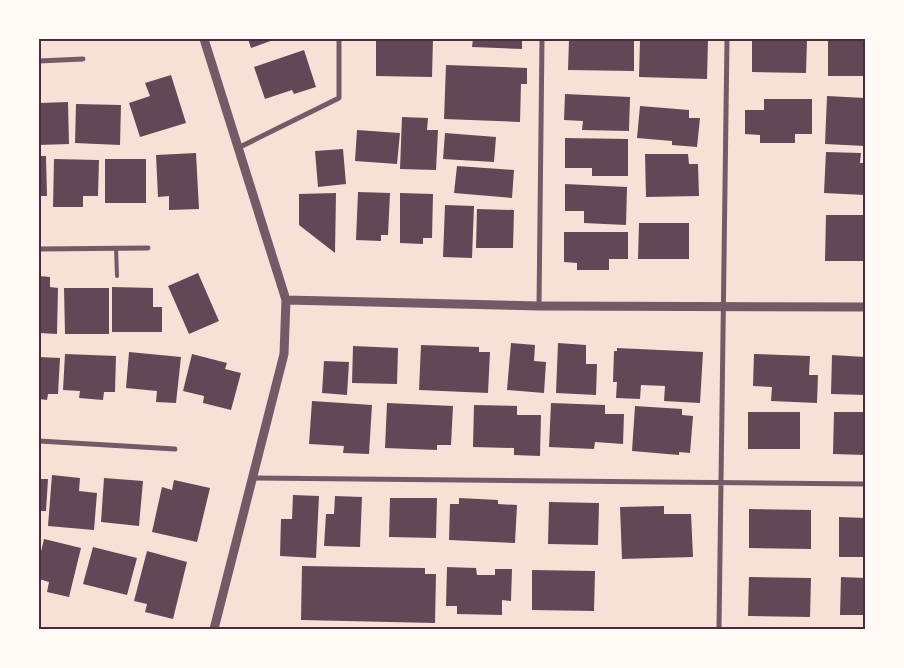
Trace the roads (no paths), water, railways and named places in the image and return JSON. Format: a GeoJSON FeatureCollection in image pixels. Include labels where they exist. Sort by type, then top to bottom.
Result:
{"type":"FeatureCollection","features":[{"type":"Feature","properties":{"kind":"street"},"geometry":{"type":"LineString","coordinates":[[204,39],[286,300],[284,354],[214,629]]}},
{"type":"Feature","properties":{"kind":"street"},"geometry":{"type":"LineString","coordinates":[[238,148],[339,98],[339,39]]}},
{"type":"Feature","properties":{"kind":"street"},"geometry":{"type":"LineString","coordinates":[[539,306],[542,39]]}},
{"type":"Feature","properties":{"kind":"street"},"geometry":{"type":"LineString","coordinates":[[719,629],[727,39]]}},
{"type":"Feature","properties":{"kind":"street"},"geometry":{"type":"LineString","coordinates":[[39,61],[83,59]]}},
{"type":"Feature","properties":{"kind":"street"},"geometry":{"type":"LineString","coordinates":[[39,249],[148,248]]}},
{"type":"Feature","properties":{"kind":"street"},"geometry":{"type":"LineString","coordinates":[[286,300],[539,306],[865,307]]}},
{"type":"Feature","properties":{"kind":"street"},"geometry":{"type":"LineString","coordinates":[[39,440],[175,449]]}},
{"type":"Feature","properties":{"kind":"street"},"geometry":{"type":"LineString","coordinates":[[252,478],[865,484]]}},
{"type":"Feature","properties":{"kind":"lane"},"geometry":{"type":"LineString","coordinates":[[116,248],[117,276]]}}]}
